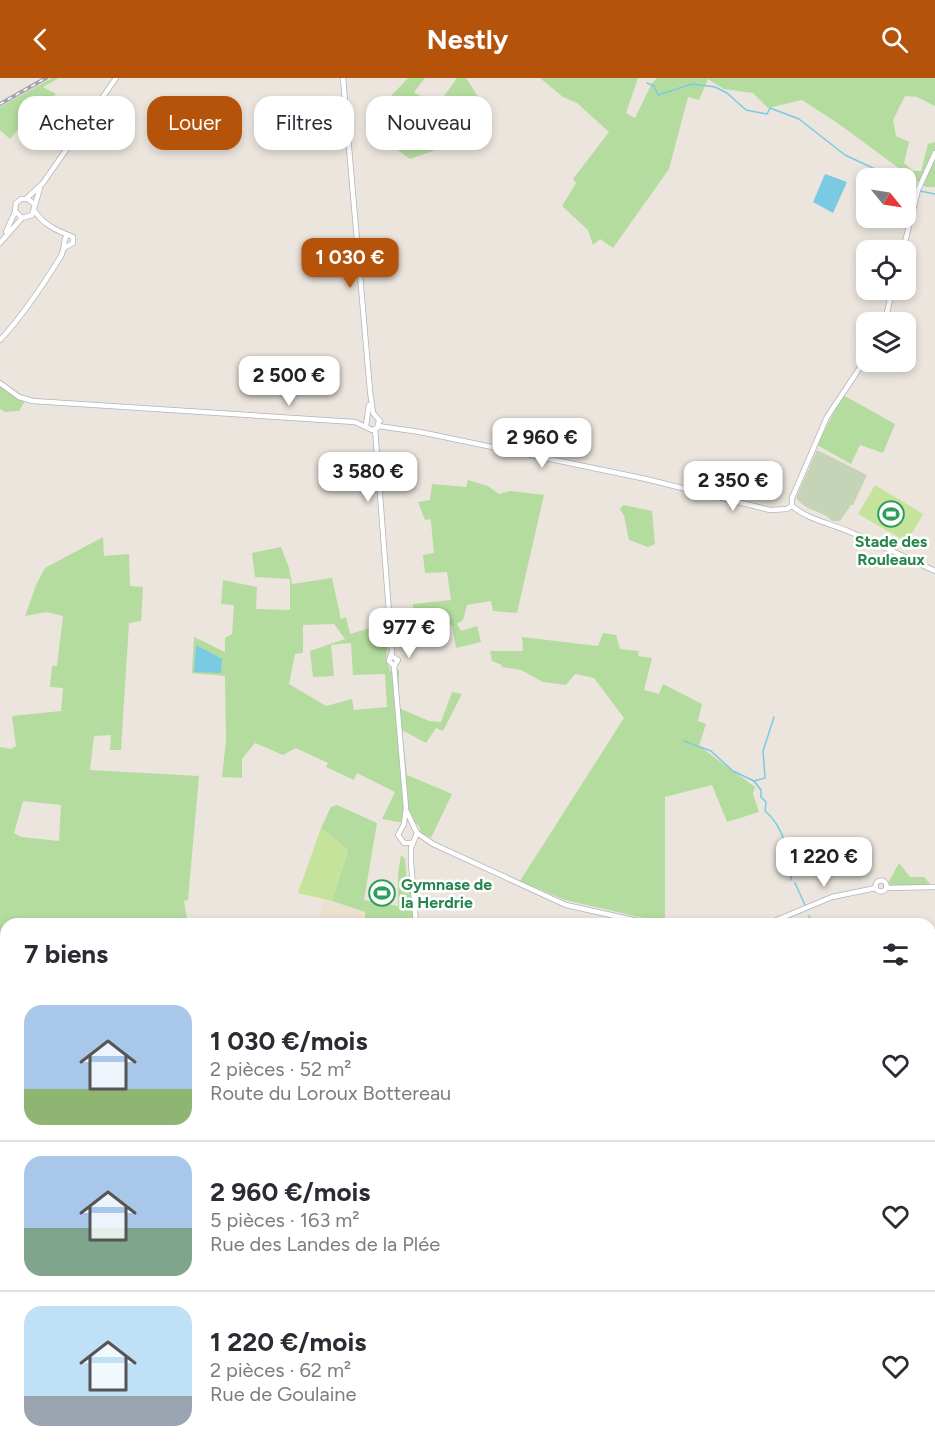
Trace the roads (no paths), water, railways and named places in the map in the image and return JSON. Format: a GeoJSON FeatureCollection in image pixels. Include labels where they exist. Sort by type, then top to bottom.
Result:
{"type":"FeatureCollection","features":[{"type":"Feature","properties":{"kind":"street"},"geometry":{"type":"LineString","coordinates":[[4,237],[17,201],[27,198],[43,183],[116,78]]}},
{"type":"Feature","properties":{"kind":"street"},"geometry":{"type":"LineString","coordinates":[[343,78],[369,391],[374,416],[393,657],[398,662],[394,666],[406,808],[404,825],[398,835],[404,843],[411,862]]}},
{"type":"Feature","properties":{"kind":"street"},"geometry":{"type":"LineString","coordinates":[[906,240],[918,190],[935,153]]}},
{"type":"Feature","properties":{"kind":"street"},"geometry":{"type":"LineString","coordinates":[[30,216],[43,183]]}},
{"type":"Feature","properties":{"kind":"street"},"geometry":{"type":"LineString","coordinates":[[27,198],[45,222]]}},
{"type":"Feature","properties":{"kind":"street"},"geometry":{"type":"LineString","coordinates":[[15,211],[22,218]]}},
{"type":"Feature","properties":{"kind":"street"},"geometry":{"type":"LineString","coordinates":[[0,243],[22,218],[30,216],[74,238],[73,243],[66,244]]}},
{"type":"Feature","properties":{"kind":"street"},"geometry":{"type":"LineString","coordinates":[[0,340],[51,272],[66,244],[65,235]]}},
{"type":"Feature","properties":{"kind":"street"},"geometry":{"type":"LineString","coordinates":[[789,508],[821,428],[856,372]]}},
{"type":"Feature","properties":{"kind":"street"},"geometry":{"type":"LineString","coordinates":[[0,383],[19,397],[33,401],[374,426],[388,425],[646,479],[770,510],[789,508],[849,531],[935,571]]}},
{"type":"Feature","properties":{"kind":"street"},"geometry":{"type":"LineString","coordinates":[[369,391],[367,418],[374,426]]}},
{"type":"Feature","properties":{"kind":"street"},"geometry":{"type":"LineString","coordinates":[[355,423],[374,416]]}},
{"type":"Feature","properties":{"kind":"street"},"geometry":{"type":"LineString","coordinates":[[406,808],[411,825],[417,833],[433,843],[566,905],[624,918]]}},
{"type":"Feature","properties":{"kind":"street"},"geometry":{"type":"LineString","coordinates":[[404,825],[411,825]]}},
{"type":"Feature","properties":{"kind":"street"},"geometry":{"type":"LineString","coordinates":[[416,918],[411,862],[417,833]]}},
{"type":"Feature","properties":{"kind":"street"},"geometry":{"type":"LineString","coordinates":[[404,843],[414,841],[433,843]]}},
{"type":"Feature","properties":{"kind":"street"},"geometry":{"type":"LineString","coordinates":[[876,888],[876,883],[881,880],[886,883],[886,888]]}},
{"type":"Feature","properties":{"kind":"street"},"geometry":{"type":"LineString","coordinates":[[781,918],[832,897],[876,888],[881,891],[886,888],[935,887]]}},
{"type":"Feature","properties":{"kind":"water"},"geometry":{"type":"Polygon","coordinates":[[[825,174],[847,182],[833,213],[813,202],[825,174]]]}},
{"type":"Feature","properties":{"kind":"water"},"geometry":{"type":"Polygon","coordinates":[[[196,645],[222,659],[221,673],[194,672],[196,645]]]}},
{"type":"Feature","properties":{"kind":"waterway"},"geometry":{"type":"LineString","coordinates":[[647,83],[654,86],[658,95],[692,84],[715,87],[727,93],[746,110],[767,114],[770,108],[799,119],[845,155],[873,168]]}},
{"type":"Feature","properties":{"kind":"waterway"},"geometry":{"type":"LineString","coordinates":[[920,191],[935,194]]}},
{"type":"Feature","properties":{"kind":"waterway"},"geometry":{"type":"LineString","coordinates":[[774,717],[763,751],[765,778],[754,781],[761,790],[761,797],[766,802],[765,811],[772,817],[782,834],[790,862],[791,880]]}},
{"type":"Feature","properties":{"kind":"waterway"},"geometry":{"type":"LineString","coordinates":[[684,741],[711,751],[733,771],[754,781]]}},
{"type":"Feature","properties":{"kind":"waterway"},"geometry":{"type":"LineString","coordinates":[[795,883],[805,905]]}},
{"type":"Feature","properties":{"kind":"railway"},"geometry":{"type":"LineString","coordinates":[[0,104],[46,78]]}},
{"type":"Feature","properties":{"kind":"place","name":"Stade des Rouleaux"},"geometry":{"type":"Point","coordinates":[891,514]}},
{"type":"Feature","properties":{"kind":"place","name":"Gymnase de la Herdrie"},"geometry":{"type":"Point","coordinates":[382,893]}}]}
